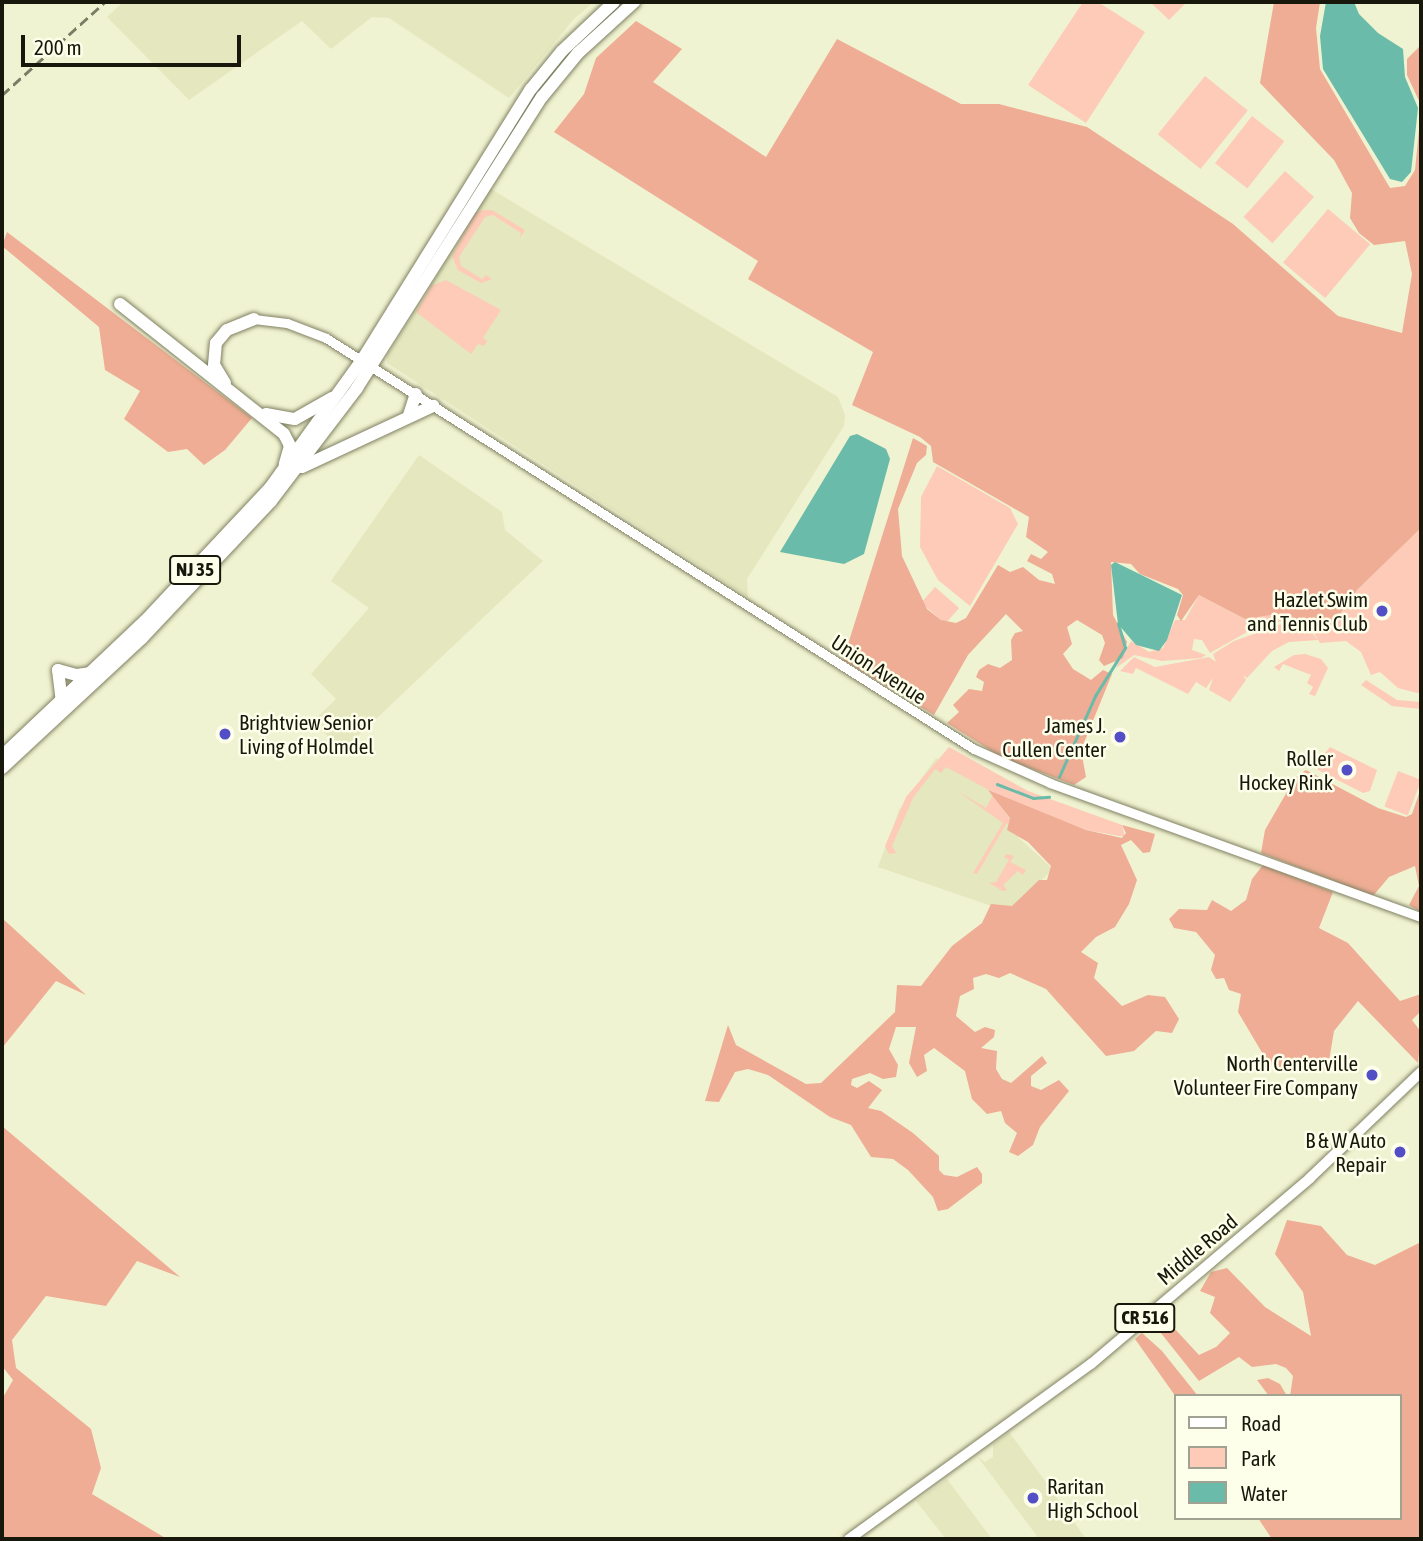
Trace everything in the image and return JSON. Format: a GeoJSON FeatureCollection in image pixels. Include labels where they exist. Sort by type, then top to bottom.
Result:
{"type":"FeatureCollection","features":[{"type":"Feature","properties":{"kind":"highway","name":"NJ 35"},"geometry":{"type":"LineString","coordinates":[[2,756],[92,673],[218,546],[281,474],[341,392],[366,363],[531,89],[562,51],[614,2]]}},
{"type":"Feature","properties":{"kind":"highway","name":"NJ 35"},"geometry":{"type":"LineString","coordinates":[[2,768],[161,618],[251,525],[296,470],[542,97],[578,53],[634,2]]}},
{"type":"Feature","properties":{"kind":"highway"},"geometry":{"type":"LineString","coordinates":[[120,304],[251,408],[289,442],[281,474]]}},
{"type":"Feature","properties":{"kind":"highway"},"geometry":{"type":"LineString","coordinates":[[233,394],[214,365],[216,343],[227,330],[254,319]]}},
{"type":"Feature","properties":{"kind":"highway"},"geometry":{"type":"LineString","coordinates":[[251,408],[274,418],[295,419],[310,415],[341,392]]}},
{"type":"Feature","properties":{"kind":"highway"},"geometry":{"type":"LineString","coordinates":[[409,415],[416,394]]}},
{"type":"Feature","properties":{"kind":"highway"},"geometry":{"type":"LineString","coordinates":[[296,470],[433,406]]}},
{"type":"Feature","properties":{"kind":"highway"},"geometry":{"type":"LineString","coordinates":[[62,701],[58,670],[78,675],[92,673]]}},
{"type":"Feature","properties":{"kind":"main road","name":"Middle Road"},"geometry":{"type":"LineString","coordinates":[[849,1539],[1091,1364],[1310,1178],[1421,1072]]}},
{"type":"Feature","properties":{"kind":"street","name":"Union Avenue"},"geometry":{"type":"LineString","coordinates":[[254,319],[303,328],[366,363],[974,749],[1050,783],[1421,918]]}},
{"type":"Feature","properties":{"kind":"shaded area"},"geometry":{"type":"Polygon","coordinates":[[[123,2],[594,2],[574,19],[509,98],[389,18],[372,17],[331,49],[302,21],[189,100],[107,17],[123,2]]]}},
{"type":"Feature","properties":{"kind":"shaded area"},"geometry":{"type":"Polygon","coordinates":[[[1274,2],[1320,2],[1316,28],[1320,69],[1390,188],[1405,186],[1415,170],[1421,110],[1421,528],[1357,590],[1332,625],[1324,627],[1277,614],[1245,619],[1199,595],[1181,621],[1177,615],[1183,595],[1178,589],[1140,574],[1131,564],[1111,562],[1113,615],[1127,642],[1123,658],[1104,666],[1099,660],[1105,643],[1102,635],[1077,620],[1067,627],[1072,644],[1063,654],[1073,669],[1091,680],[1103,670],[1112,674],[1081,750],[1086,777],[1074,785],[1001,757],[947,723],[959,712],[953,705],[969,689],[982,691],[984,682],[976,677],[979,670],[988,664],[1000,668],[1012,660],[1011,640],[1015,633],[1023,631],[1006,614],[968,655],[934,715],[843,660],[913,438],[927,446],[926,455],[917,463],[898,509],[902,556],[927,609],[941,620],[956,623],[966,618],[998,565],[1010,572],[1023,567],[1039,580],[1055,584],[1052,574],[1027,561],[1031,554],[1041,559],[1048,552],[1026,537],[1029,517],[933,462],[931,446],[920,437],[852,405],[873,352],[748,279],[758,261],[554,132],[584,94],[596,58],[636,21],[682,49],[653,82],[766,157],[837,39],[961,104],[999,104],[1087,127],[1233,224],[1338,316],[1402,333],[1412,274],[1405,241],[1374,245],[1359,233],[1350,218],[1352,193],[1334,160],[1260,83],[1274,2]]]}},
{"type":"Feature","properties":{"kind":"shaded area"},"geometry":{"type":"Polygon","coordinates":[[[1421,45],[1421,105],[1407,75],[1407,59],[1421,45]]]}},
{"type":"Feature","properties":{"kind":"shaded area"},"geometry":{"type":"Polygon","coordinates":[[[491,189],[838,397],[845,415],[844,426],[747,579],[748,597],[387,363],[387,356],[491,189]]]}},
{"type":"Feature","properties":{"kind":"shaded area"},"geometry":{"type":"Polygon","coordinates":[[[7,232],[252,418],[225,450],[204,465],[187,449],[168,452],[124,419],[140,391],[105,370],[99,327],[2,246],[7,232]]]}},
{"type":"Feature","properties":{"kind":"shaded area"},"geometry":{"type":"Polygon","coordinates":[[[419,455],[502,512],[505,530],[543,561],[342,751],[313,721],[336,699],[311,674],[369,608],[331,581],[419,455]]]}},
{"type":"Feature","properties":{"kind":"shaded area"},"geometry":{"type":"Polygon","coordinates":[[[936,758],[997,794],[1022,830],[1018,837],[1053,869],[1009,912],[878,867],[899,810],[936,758]]]}},
{"type":"Feature","properties":{"kind":"shaded area"},"geometry":{"type":"Polygon","coordinates":[[[1306,770],[1378,808],[1406,817],[1412,814],[1421,788],[1421,912],[1409,905],[1419,886],[1415,866],[1389,877],[1373,896],[1261,853],[1265,830],[1295,778],[1306,770]]]}},
{"type":"Feature","properties":{"kind":"shaded area"},"geometry":{"type":"Polygon","coordinates":[[[988,790],[1086,830],[1122,838],[1126,833],[1122,825],[1155,834],[1150,852],[1143,853],[1131,840],[1121,845],[1137,880],[1129,904],[1115,927],[1096,937],[1081,952],[1098,963],[1094,978],[1122,1006],[1148,995],[1165,997],[1179,1019],[1172,1033],[1156,1031],[1134,1051],[1106,1056],[1046,989],[1010,973],[999,978],[986,974],[973,978],[974,989],[960,996],[956,1016],[975,1032],[985,1027],[995,1030],[994,1037],[981,1048],[997,1051],[996,1069],[1002,1079],[1011,1083],[1042,1056],[1047,1063],[1031,1076],[1031,1086],[1041,1090],[1059,1080],[1069,1091],[1040,1127],[1033,1145],[1018,1156],[1009,1152],[1017,1133],[1005,1123],[1001,1111],[987,1114],[972,1099],[965,1071],[934,1048],[924,1055],[927,1071],[917,1077],[909,1063],[916,1027],[896,1027],[889,1049],[898,1065],[896,1077],[883,1079],[870,1073],[852,1079],[851,1085],[857,1088],[869,1081],[882,1090],[868,1108],[881,1111],[913,1133],[939,1156],[939,1170],[944,1175],[957,1177],[977,1167],[982,1174],[982,1183],[948,1209],[938,1211],[933,1197],[908,1170],[893,1159],[871,1157],[851,1125],[830,1117],[768,1075],[748,1069],[735,1072],[719,1102],[705,1101],[728,1025],[736,1045],[806,1084],[821,1083],[895,1012],[897,985],[921,986],[952,946],[982,923],[991,904],[1012,906],[1039,880],[1047,880],[1051,866],[1028,842],[1007,830],[1010,818],[988,790]]]}},
{"type":"Feature","properties":{"kind":"shaded area"},"geometry":{"type":"Polygon","coordinates":[[[1263,865],[1333,892],[1319,928],[1348,943],[1400,1001],[1421,994],[1421,1011],[1412,1020],[1421,1032],[1418,1063],[1358,1001],[1334,1031],[1327,1073],[1317,1063],[1297,1072],[1275,1068],[1267,1061],[1238,1012],[1241,994],[1229,990],[1224,978],[1216,979],[1211,970],[1215,955],[1196,932],[1174,928],[1169,919],[1179,909],[1207,910],[1212,900],[1231,911],[1246,900],[1252,879],[1263,865]]]}},
{"type":"Feature","properties":{"kind":"shaded area"},"geometry":{"type":"Polygon","coordinates":[[[2,918],[86,995],[56,981],[2,1048],[2,918]]]}},
{"type":"Feature","properties":{"kind":"shaded area"},"geometry":{"type":"Polygon","coordinates":[[[2,1126],[180,1277],[137,1261],[106,1306],[46,1296],[12,1340],[16,1368],[91,1429],[101,1468],[92,1494],[167,1539],[2,1539],[2,1399],[13,1380],[2,1366],[2,1126]]]}},
{"type":"Feature","properties":{"kind":"shaded area"},"geometry":{"type":"Polygon","coordinates":[[[1287,1220],[1321,1226],[1347,1255],[1375,1265],[1421,1242],[1421,1539],[1272,1539],[1259,1520],[1402,1520],[1402,1394],[1290,1394],[1293,1376],[1286,1368],[1276,1364],[1252,1367],[1239,1357],[1199,1381],[1153,1323],[1162,1315],[1199,1355],[1216,1347],[1230,1333],[1210,1313],[1215,1297],[1200,1291],[1211,1272],[1227,1268],[1265,1307],[1311,1336],[1303,1292],[1275,1254],[1287,1220]]]}},
{"type":"Feature","properties":{"kind":"shaded area"},"geometry":{"type":"Polygon","coordinates":[[[1142,1333],[1162,1351],[1196,1394],[1174,1394],[1135,1339],[1142,1333]]]}},
{"type":"Feature","properties":{"kind":"shaded area"},"geometry":{"type":"Polygon","coordinates":[[[1268,1378],[1280,1384],[1286,1394],[1268,1394],[1257,1380],[1268,1378]]]}},
{"type":"Feature","properties":{"kind":"shaded area","name":"Raritan High School"},"geometry":{"type":"Polygon","coordinates":[[[1009,1432],[1086,1539],[1034,1539],[1037,1536],[977,1456],[985,1462],[993,1457],[993,1444],[1009,1432]]]}},
{"type":"Feature","properties":{"kind":"shaded area","name":"Raritan High School"},"geometry":{"type":"Polygon","coordinates":[[[947,1479],[992,1539],[946,1539],[916,1501],[947,1479]]]}},
{"type":"Feature","properties":{"kind":"green space"},"geometry":{"type":"Polygon","coordinates":[[[1083,2],[1098,2],[1145,32],[1086,123],[1028,85],[1083,2]]]}},
{"type":"Feature","properties":{"kind":"green space"},"geometry":{"type":"Polygon","coordinates":[[[1150,2],[1187,2],[1169,20],[1150,2]]]}},
{"type":"Feature","properties":{"kind":"green space"},"geometry":{"type":"Polygon","coordinates":[[[1205,76],[1248,111],[1201,169],[1158,134],[1205,76]]]}},
{"type":"Feature","properties":{"kind":"green space"},"geometry":{"type":"Polygon","coordinates":[[[1252,116],[1284,141],[1247,189],[1215,163],[1252,116]]]}},
{"type":"Feature","properties":{"kind":"green space"},"geometry":{"type":"Polygon","coordinates":[[[1285,171],[1314,197],[1272,243],[1244,217],[1285,171]]]}},
{"type":"Feature","properties":{"kind":"green space"},"geometry":{"type":"Polygon","coordinates":[[[1328,209],[1370,244],[1325,298],[1283,263],[1328,209]]]}},
{"type":"Feature","properties":{"kind":"green space"},"geometry":{"type":"Polygon","coordinates":[[[492,210],[525,230],[520,238],[521,233],[493,215],[485,217],[459,257],[461,266],[482,279],[486,275],[492,279],[481,283],[458,270],[452,256],[475,213],[492,210]]]}},
{"type":"Feature","properties":{"kind":"green space"},"geometry":{"type":"Polygon","coordinates":[[[446,280],[501,310],[483,338],[487,341],[484,346],[478,344],[471,354],[416,312],[431,286],[446,280]]]}},
{"type":"Feature","properties":{"kind":"green space"},"geometry":{"type":"Polygon","coordinates":[[[937,466],[1010,508],[1018,524],[970,606],[938,580],[920,547],[921,497],[937,466]]]}},
{"type":"Feature","properties":{"kind":"green space","name":"Hazlet Swim and Tennis Club"},"geometry":{"type":"Polygon","coordinates":[[[1421,528],[1421,692],[1417,693],[1398,688],[1380,672],[1371,675],[1361,652],[1346,641],[1320,643],[1308,624],[1333,625],[1357,590],[1421,528]]]}},
{"type":"Feature","properties":{"kind":"green space"},"geometry":{"type":"Polygon","coordinates":[[[935,587],[959,608],[945,624],[921,603],[935,587]]]}},
{"type":"Feature","properties":{"kind":"green space"},"geometry":{"type":"Polygon","coordinates":[[[1199,595],[1245,619],[1272,614],[1290,619],[1254,628],[1210,653],[1202,640],[1194,639],[1192,650],[1206,655],[1201,658],[1162,661],[1134,655],[1116,668],[1131,641],[1149,652],[1163,648],[1175,620],[1185,620],[1199,595]]]}},
{"type":"Feature","properties":{"kind":"green space"},"geometry":{"type":"Polygon","coordinates":[[[1287,622],[1304,624],[1318,640],[1289,642],[1272,651],[1247,678],[1243,675],[1246,680],[1230,702],[1209,690],[1213,678],[1206,688],[1196,682],[1188,694],[1136,668],[1133,674],[1120,671],[1134,657],[1155,667],[1209,657],[1216,662],[1213,654],[1234,641],[1287,622]]]}},
{"type":"Feature","properties":{"kind":"green space"},"geometry":{"type":"Polygon","coordinates":[[[1305,654],[1321,659],[1328,668],[1315,696],[1309,694],[1313,687],[1307,683],[1311,675],[1283,664],[1279,671],[1274,667],[1294,655],[1305,654]]]}},
{"type":"Feature","properties":{"kind":"green space"},"geometry":{"type":"Polygon","coordinates":[[[1366,680],[1397,700],[1421,702],[1421,709],[1392,706],[1361,685],[1366,680]]]}},
{"type":"Feature","properties":{"kind":"green space"},"geometry":{"type":"Polygon","coordinates":[[[949,747],[1028,791],[1122,825],[1125,837],[1086,830],[1004,798],[946,767],[941,773],[935,769],[913,798],[892,846],[896,853],[889,854],[885,846],[906,797],[949,747]]]}},
{"type":"Feature","properties":{"kind":"green space","name":"Roller Hockey Rink"},"geometry":{"type":"Polygon","coordinates":[[[1330,747],[1377,770],[1370,791],[1363,793],[1318,770],[1317,763],[1330,747]]]}},
{"type":"Feature","properties":{"kind":"green space"},"geometry":{"type":"Polygon","coordinates":[[[1398,771],[1421,780],[1408,815],[1384,806],[1398,771]]]}},
{"type":"Feature","properties":{"kind":"green space"},"geometry":{"type":"Polygon","coordinates":[[[956,790],[986,808],[993,795],[1012,822],[1006,824],[977,874],[973,873],[1003,823],[956,790]]]}},
{"type":"Feature","properties":{"kind":"green space"},"geometry":{"type":"Polygon","coordinates":[[[1007,854],[1014,856],[1010,862],[1026,870],[1023,875],[1018,871],[1003,885],[1007,890],[1003,891],[989,883],[996,882],[1009,860],[1004,857],[1007,854]]]}},
{"type":"Feature","properties":{"kind":"water"},"geometry":{"type":"Polygon","coordinates":[[[1326,2],[1354,2],[1359,14],[1378,33],[1403,49],[1405,77],[1418,108],[1411,172],[1402,182],[1390,179],[1323,69],[1320,36],[1326,2]]]}},
{"type":"Feature","properties":{"kind":"water"},"geometry":{"type":"Polygon","coordinates":[[[857,434],[886,449],[890,459],[864,554],[844,564],[780,552],[850,436],[857,434]]]}},
{"type":"Feature","properties":{"kind":"water"},"geometry":{"type":"Polygon","coordinates":[[[1115,562],[1182,595],[1167,640],[1159,651],[1136,645],[1118,624],[1111,565],[1115,562]]]}},
{"type":"Feature","properties":{"kind":"waterway"},"geometry":{"type":"LineString","coordinates":[[1059,777],[1095,696],[1125,648],[1118,624]]}},
{"type":"Feature","properties":{"kind":"waterway"},"geometry":{"type":"LineString","coordinates":[[997,784],[1033,798],[1049,797]]}},
{"type":"Feature","properties":{"kind":"railway"},"geometry":{"type":"LineString","coordinates":[[2,95],[105,2]]}},
{"type":"Feature","properties":{"kind":"place","name":"Hazlet Swim and Tennis Club"},"geometry":{"type":"Point","coordinates":[1382,611]}},
{"type":"Feature","properties":{"kind":"place","name":"Brightview Senior Living of Holmdel"},"geometry":{"type":"Point","coordinates":[225,734]}},
{"type":"Feature","properties":{"kind":"place","name":"James J. Cullen Center"},"geometry":{"type":"Point","coordinates":[1120,737]}},
{"type":"Feature","properties":{"kind":"place","name":"Roller Hockey Rink"},"geometry":{"type":"Point","coordinates":[1347,770]}},
{"type":"Feature","properties":{"kind":"place","name":"North Centerville Volunteer Fire Company"},"geometry":{"type":"Point","coordinates":[1372,1075]}},
{"type":"Feature","properties":{"kind":"place","name":"B & W Auto Repair"},"geometry":{"type":"Point","coordinates":[1400,1152]}},
{"type":"Feature","properties":{"kind":"place","name":"Raritan High School"},"geometry":{"type":"Point","coordinates":[1033,1498]}}]}
